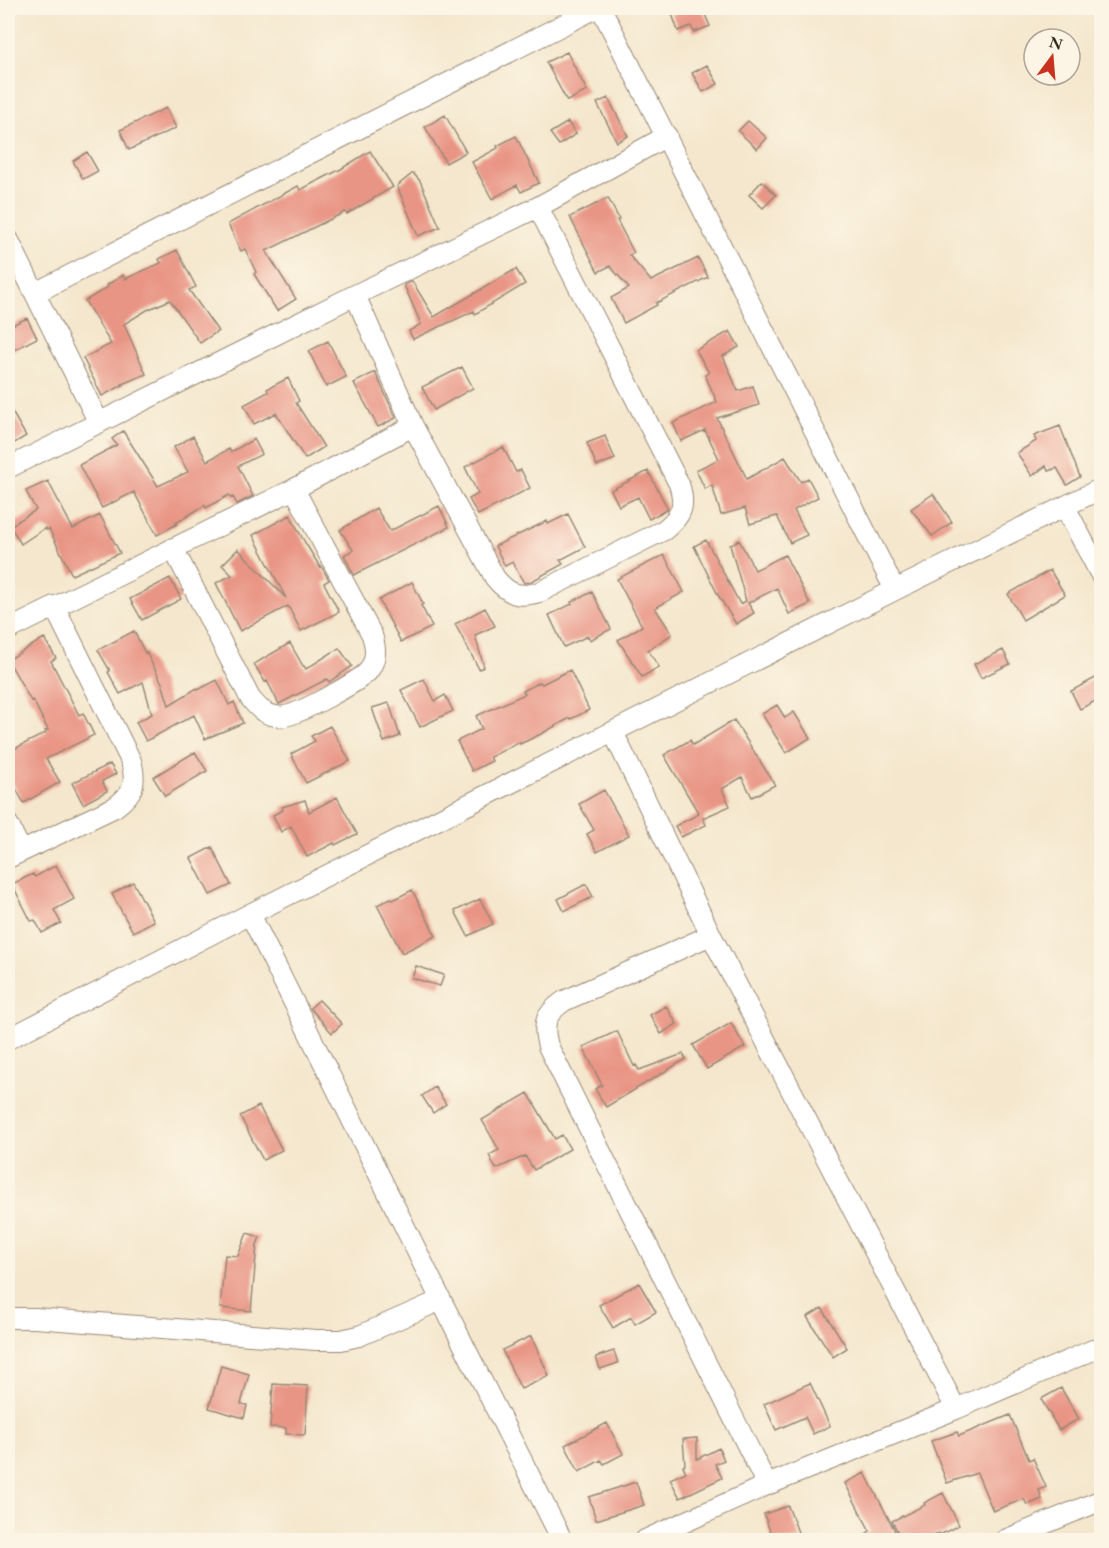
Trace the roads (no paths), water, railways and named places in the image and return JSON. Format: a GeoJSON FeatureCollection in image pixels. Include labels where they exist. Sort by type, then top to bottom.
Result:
{"type":"FeatureCollection","features":[{"type":"Feature","properties":{"kind":"street"},"geometry":{"type":"LineString","coordinates":[[35,293],[596,8]]}},
{"type":"Feature","properties":{"kind":"street"},"geometry":{"type":"LineString","coordinates":[[601,8],[895,590]]}},
{"type":"Feature","properties":{"kind":"street"},"geometry":{"type":"LineString","coordinates":[[8,468],[355,295],[538,207],[667,136]]}},
{"type":"Feature","properties":{"kind":"street"},"geometry":{"type":"LineString","coordinates":[[355,295],[413,426],[495,578],[503,588],[514,594],[528,596],[540,592],[664,530],[678,516],[683,496],[679,484],[538,207]]}},
{"type":"Feature","properties":{"kind":"street"},"geometry":{"type":"LineString","coordinates":[[8,239],[99,423]]}},
{"type":"Feature","properties":{"kind":"street"},"geometry":{"type":"LineString","coordinates":[[8,630],[294,489],[413,426]]}},
{"type":"Feature","properties":{"kind":"street"},"geometry":{"type":"LineString","coordinates":[[8,1040],[250,914],[1101,488]]}},
{"type":"Feature","properties":{"kind":"street"},"geometry":{"type":"LineString","coordinates":[[173,548],[250,698],[258,708],[270,715],[284,717],[296,713],[358,681],[368,672],[374,661],[376,647],[372,635],[294,489]]}},
{"type":"Feature","properties":{"kind":"street"},"geometry":{"type":"LineString","coordinates":[[1065,507],[1101,577]]}},
{"type":"Feature","properties":{"kind":"street"},"geometry":{"type":"LineString","coordinates":[[8,824],[14,854],[115,807],[126,799],[133,787],[135,774],[131,761],[54,606]]}},
{"type":"Feature","properties":{"kind":"street"},"geometry":{"type":"LineString","coordinates":[[613,732],[711,935],[956,1409]]}},
{"type":"Feature","properties":{"kind":"street"},"geometry":{"type":"LineString","coordinates":[[250,914],[562,1540]]}},
{"type":"Feature","properties":{"kind":"street"},"geometry":{"type":"LineString","coordinates":[[711,935],[564,1000],[549,1014],[544,1033],[548,1046],[767,1485]]}},
{"type":"Feature","properties":{"kind":"street"},"geometry":{"type":"LineString","coordinates":[[8,1318],[35,1318],[316,1341],[341,1340],[359,1336],[441,1300]]}},
{"type":"Feature","properties":{"kind":"street"},"geometry":{"type":"LineString","coordinates":[[645,1540],[767,1485],[956,1409],[1101,1346]]}},
{"type":"Feature","properties":{"kind":"street"},"geometry":{"type":"LineString","coordinates":[[1005,1540],[1101,1500]]}}]}
